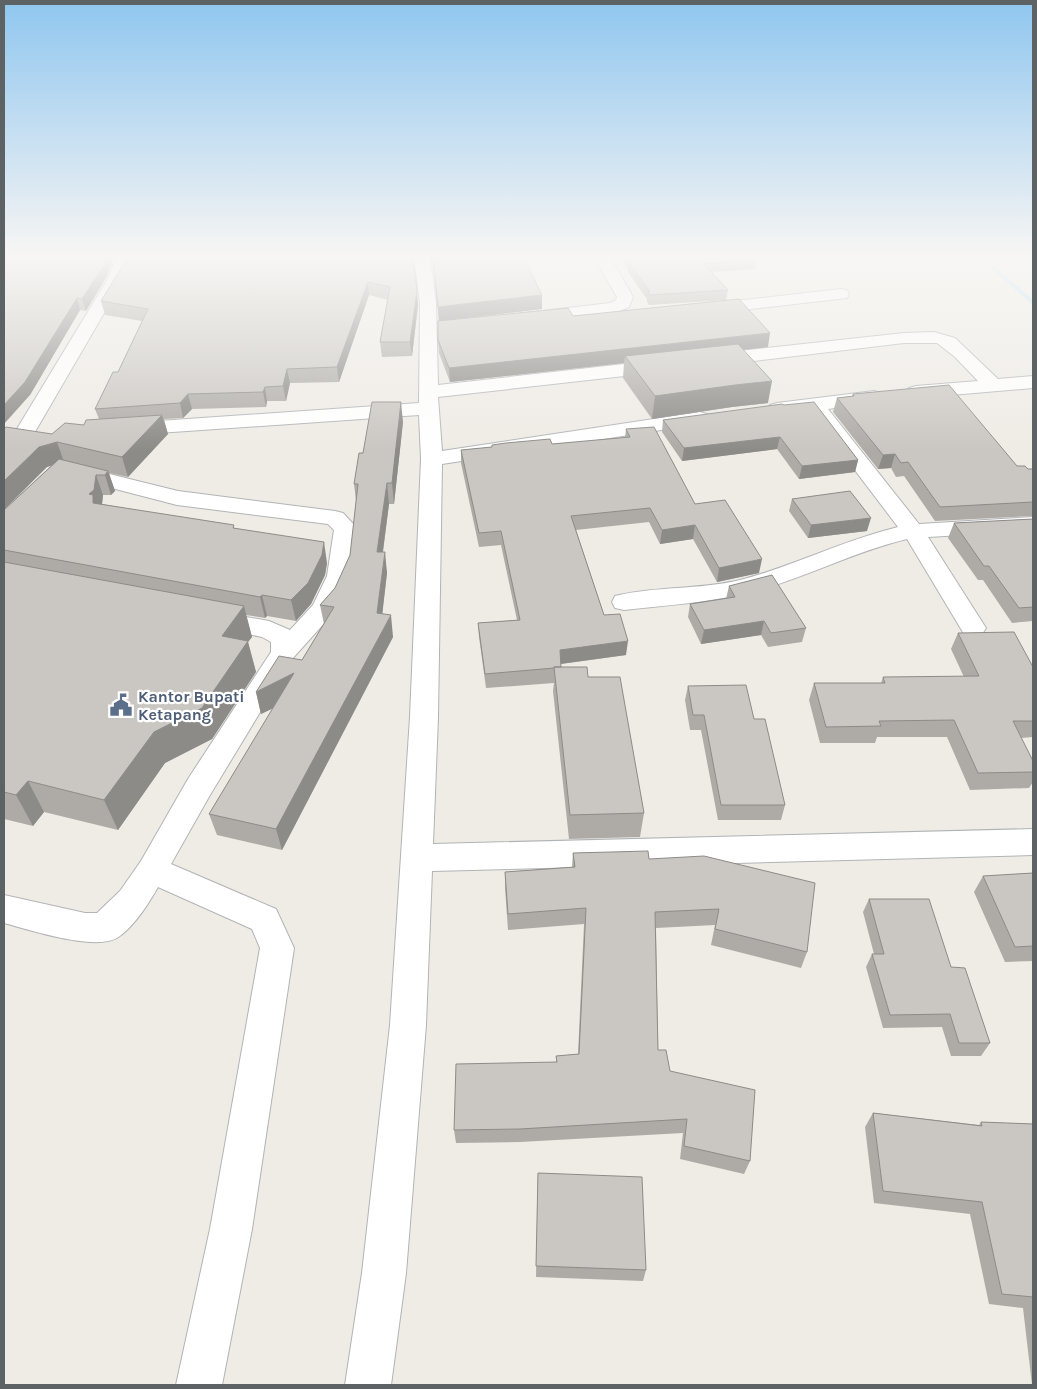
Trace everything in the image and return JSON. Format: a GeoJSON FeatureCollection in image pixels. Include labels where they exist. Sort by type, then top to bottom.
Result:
{"type":"FeatureCollection","features":[{"type":"Feature","properties":{"kind":"street"},"geometry":{"type":"LineString","coordinates":[[13,437],[90,322]]}},
{"type":"Feature","properties":{"kind":"street"},"geometry":{"type":"LineString","coordinates":[[368,1385],[384,1273],[408,1024],[424,717],[432,459],[428,400],[429,322]]}},
{"type":"Feature","properties":{"kind":"street"},"geometry":{"type":"LineString","coordinates":[[429,329],[448,327]]}},
{"type":"Feature","properties":{"kind":"street"},"geometry":{"type":"LineString","coordinates":[[696,362],[904,338],[934,338],[943,339],[952,345],[993,385]]}},
{"type":"Feature","properties":{"kind":"street"},"geometry":{"type":"LineString","coordinates":[[106,431],[428,400],[676,364]]}},
{"type":"Feature","properties":{"kind":"street"},"geometry":{"type":"LineString","coordinates":[[759,411],[895,394],[1033,382]]}},
{"type":"Feature","properties":{"kind":"street"},"geometry":{"type":"LineString","coordinates":[[815,404],[913,531],[973,628]]}},
{"type":"Feature","properties":{"kind":"street"},"geometry":{"type":"LineString","coordinates":[[432,459],[722,416]]}},
{"type":"Feature","properties":{"kind":"street"},"geometry":{"type":"LineString","coordinates":[[13,437],[47,435]]}},
{"type":"Feature","properties":{"kind":"street"},"geometry":{"type":"LineString","coordinates":[[4,908],[85,928],[105,927],[132,901],[224,747],[284,652],[324,609],[339,576],[346,528],[334,518],[177,498],[78,472],[64,470],[56,473]]}},
{"type":"Feature","properties":{"kind":"street"},"geometry":{"type":"LineString","coordinates":[[624,602],[733,589],[835,556],[873,540],[913,531],[1033,524]]}},
{"type":"Feature","properties":{"kind":"street"},"geometry":{"type":"LineString","coordinates":[[186,614],[269,630],[284,638],[284,652]]}},
{"type":"Feature","properties":{"kind":"street"},"geometry":{"type":"LineString","coordinates":[[416,858],[1033,842]]}},
{"type":"Feature","properties":{"kind":"street"},"geometry":{"type":"LineString","coordinates":[[152,870],[264,919],[277,948],[232,1229],[199,1385]]}},
{"type":"Feature","properties":{"kind":"building"},"geometry":{"type":"Polygon","coordinates":[[[4,322],[62,322],[25,382],[4,405],[4,322]]]}},
{"type":"Feature","properties":{"kind":"building"},"geometry":{"type":"Polygon","coordinates":[[[142,322],[353,322],[337,367],[287,369],[283,386],[265,387],[263,392],[188,394],[180,403],[95,409],[113,372],[118,372],[142,322]]]}},
{"type":"Feature","properties":{"kind":"building"},"geometry":{"type":"Polygon","coordinates":[[[384,322],[413,322],[410,342],[380,342],[384,322]]]}},
{"type":"Feature","properties":{"kind":"building"},"geometry":{"type":"Polygon","coordinates":[[[438,322],[760,322],[770,333],[449,368],[438,340],[438,322]]]}},
{"type":"Feature","properties":{"kind":"building"},"geometry":{"type":"Polygon","coordinates":[[[738,344],[772,381],[655,396],[625,356],[738,344]]]}},
{"type":"Feature","properties":{"kind":"building"},"geometry":{"type":"Polygon","coordinates":[[[949,385],[1017,466],[1033,469],[1033,502],[940,507],[908,462],[901,463],[895,454],[883,455],[837,398],[854,396],[853,394],[949,385]]]}},
{"type":"Feature","properties":{"kind":"building"},"geometry":{"type":"Polygon","coordinates":[[[372,402],[401,402],[392,483],[387,483],[377,552],[385,552],[377,613],[391,615],[276,829],[209,814],[294,673],[256,692],[279,656],[302,660],[334,607],[320,605],[335,588],[350,555],[358,484],[354,484],[359,453],[363,453],[372,402]]]}},
{"type":"Feature","properties":{"kind":"building"},"geometry":{"type":"Polygon","coordinates":[[[814,402],[858,460],[802,466],[780,437],[684,448],[663,420],[782,404],[814,402]]]}},
{"type":"Feature","properties":{"kind":"building"},"geometry":{"type":"Polygon","coordinates":[[[162,415],[122,457],[57,442],[39,447],[4,481],[4,429],[6,427],[52,434],[65,423],[84,425],[86,420],[162,415]]]}},
{"type":"Feature","properties":{"kind":"building"},"geometry":{"type":"Polygon","coordinates":[[[654,427],[695,504],[725,500],[762,559],[719,568],[695,525],[662,530],[650,508],[571,516],[604,615],[620,614],[628,641],[560,650],[561,667],[485,674],[478,623],[520,620],[501,531],[479,533],[461,450],[550,439],[552,444],[630,437],[626,429],[654,427]]]}},
{"type":"Feature","properties":{"kind":"building"},"geometry":{"type":"Polygon","coordinates":[[[59,459],[108,471],[105,475],[96,475],[94,490],[89,494],[93,495],[93,503],[234,525],[233,528],[324,542],[322,555],[308,583],[291,600],[262,595],[260,597],[4,550],[4,510],[59,459]]]}},
{"type":"Feature","properties":{"kind":"building"},"geometry":{"type":"Polygon","coordinates":[[[850,491],[871,518],[811,525],[792,499],[850,491]]]}},
{"type":"Feature","properties":{"kind":"building"},"geometry":{"type":"Polygon","coordinates":[[[1033,519],[1033,607],[1019,608],[989,566],[984,566],[954,523],[1033,519]]]}},
{"type":"Feature","properties":{"kind":"building","name":"Kantor Bupati Ketapang"},"geometry":{"type":"Polygon","coordinates":[[[4,562],[244,606],[222,636],[248,641],[202,708],[154,732],[104,800],[28,781],[16,795],[4,792],[4,562]]]}},
{"type":"Feature","properties":{"kind":"building"},"geometry":{"type":"Polygon","coordinates":[[[772,575],[806,628],[771,633],[764,621],[704,630],[690,604],[735,597],[729,586],[772,575]]]}},
{"type":"Feature","properties":{"kind":"building"},"geometry":{"type":"Polygon","coordinates":[[[1014,632],[1033,667],[1033,721],[1013,721],[1033,761],[1033,772],[978,773],[954,720],[879,721],[881,726],[826,727],[814,683],[885,683],[883,677],[979,676],[958,633],[1014,632]]]}},
{"type":"Feature","properties":{"kind":"building"},"geometry":{"type":"Polygon","coordinates":[[[554,667],[587,667],[588,677],[620,677],[644,813],[570,815],[554,667]]]}},
{"type":"Feature","properties":{"kind":"building"},"geometry":{"type":"Polygon","coordinates":[[[746,685],[754,719],[765,719],[785,805],[721,805],[704,715],[693,715],[688,686],[746,685]]]}},
{"type":"Feature","properties":{"kind":"building"},"geometry":{"type":"Polygon","coordinates":[[[648,851],[649,859],[704,856],[815,883],[807,952],[715,929],[719,909],[655,912],[658,1050],[666,1050],[670,1071],[755,1090],[750,1161],[684,1146],[687,1119],[520,1129],[454,1130],[456,1064],[557,1062],[556,1056],[579,1054],[586,908],[508,914],[505,872],[575,867],[573,853],[648,851]]]}},
{"type":"Feature","properties":{"kind":"building"},"geometry":{"type":"Polygon","coordinates":[[[1033,873],[1033,946],[1015,947],[983,876],[1033,873]]]}},
{"type":"Feature","properties":{"kind":"building"},"geometry":{"type":"Polygon","coordinates":[[[869,899],[929,899],[951,967],[965,968],[990,1043],[959,1043],[950,1014],[890,1015],[872,954],[884,954],[869,899]]]}},
{"type":"Feature","properties":{"kind":"building"},"geometry":{"type":"Polygon","coordinates":[[[873,1113],[982,1126],[981,1122],[1033,1124],[1033,1297],[1002,1294],[982,1202],[883,1191],[873,1113]]]}},
{"type":"Feature","properties":{"kind":"building"},"geometry":{"type":"Polygon","coordinates":[[[538,1173],[642,1177],[646,1270],[536,1266],[538,1173]]]}},
{"type":"Feature","properties":{"kind":"place","name":"Kantor Bupati Ketapang"},"geometry":{"type":"Point","coordinates":[121,705]}}]}
